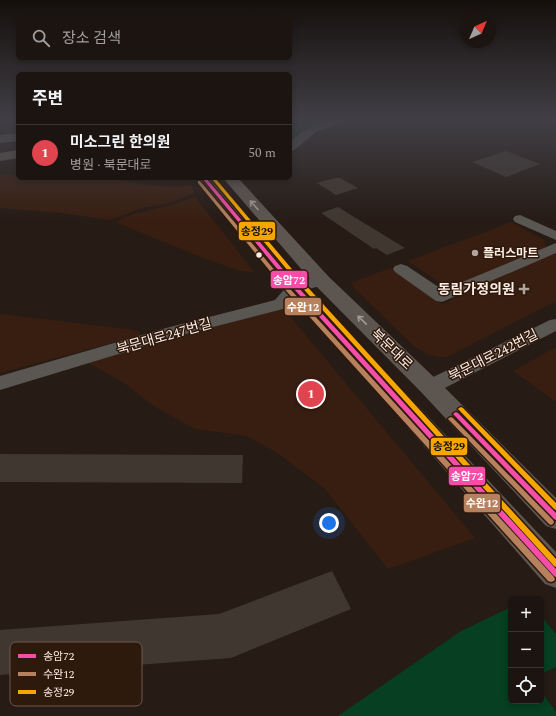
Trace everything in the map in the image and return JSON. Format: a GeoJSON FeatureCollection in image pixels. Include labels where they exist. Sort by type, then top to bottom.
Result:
{"type":"FeatureCollection","features":[{"type":"Feature","properties":{"kind":"highway"},"geometry":{"type":"LineString","coordinates":[[0,157],[16,154]]}},
{"type":"Feature","properties":{"kind":"highway"},"geometry":{"type":"LineString","coordinates":[[0,169],[16,167]]}},
{"type":"Feature","properties":{"kind":"main road","name":"북문대로"},"geometry":{"type":"LineString","coordinates":[[206,180],[295,287],[556,574]]}},
{"type":"Feature","properties":{"kind":"main road","name":"북문대로"},"geometry":{"type":"LineString","coordinates":[[232,180],[322,281],[430,387],[556,517]]}},
{"type":"Feature","properties":{"kind":"street"},"geometry":{"type":"LineString","coordinates":[[520,218],[556,236]]}},
{"type":"Feature","properties":{"kind":"street"},"geometry":{"type":"LineString","coordinates":[[401,269],[442,297],[556,248]]}},
{"type":"Feature","properties":{"kind":"street"},"geometry":{"type":"LineString","coordinates":[[295,287],[322,281]]}},
{"type":"Feature","properties":{"kind":"street","name":"북문대로247번길"},"geometry":{"type":"LineString","coordinates":[[0,383],[172,332],[281,304],[295,287]]}},
{"type":"Feature","properties":{"kind":"street","name":"북문대로242번길"},"geometry":{"type":"LineString","coordinates":[[430,387],[556,324]]}},
{"type":"Feature","properties":{"kind":"shaded area"},"geometry":{"type":"Polygon","coordinates":[[[16,174],[16,180],[121,180],[149,185],[177,187],[191,185],[195,193],[170,203],[141,208],[111,220],[53,212],[0,208],[0,175],[16,174]]]}},
{"type":"Feature","properties":{"kind":"shaded area"},"geometry":{"type":"Polygon","coordinates":[[[195,197],[255,273],[240,271],[206,259],[115,222],[133,214],[172,205],[195,197]]]}},
{"type":"Feature","properties":{"kind":"shaded area"},"geometry":{"type":"Polygon","coordinates":[[[511,222],[544,240],[546,247],[456,286],[440,283],[408,261],[511,222]]]}},
{"type":"Feature","properties":{"kind":"shaded area"},"geometry":{"type":"Polygon","coordinates":[[[556,251],[556,301],[447,357],[427,354],[416,348],[354,288],[351,283],[390,268],[442,304],[556,251]]]}},
{"type":"Feature","properties":{"kind":"shaded area"},"geometry":{"type":"Polygon","coordinates":[[[283,308],[475,538],[388,569],[325,489],[279,454],[247,436],[195,429],[155,407],[123,382],[86,362],[283,308]]]}},
{"type":"Feature","properties":{"kind":"shaded area"},"geometry":{"type":"Polygon","coordinates":[[[0,314],[134,330],[140,333],[139,336],[0,373],[0,314]]]}},
{"type":"Feature","properties":{"kind":"shaded area"},"geometry":{"type":"Polygon","coordinates":[[[556,347],[556,402],[513,371],[556,347]]]}},
{"type":"Feature","properties":{"kind":"green space"},"geometry":{"type":"Polygon","coordinates":[[[508,608],[508,704],[544,704],[544,695],[556,712],[556,716],[338,716],[461,631],[508,608]]]}},
{"type":"Feature","properties":{"kind":"green space"},"geometry":{"type":"Polygon","coordinates":[[[544,620],[556,634],[556,667],[544,673],[544,620]]]}},
{"type":"Feature","properties":{"kind":"building"},"geometry":{"type":"Polygon","coordinates":[[[499,153],[512,153],[540,164],[506,177],[472,162],[499,153]]]}},
{"type":"Feature","properties":{"kind":"building"},"geometry":{"type":"Polygon","coordinates":[[[340,178],[358,188],[336,195],[317,183],[340,178]]]}},
{"type":"Feature","properties":{"kind":"building"},"geometry":{"type":"Polygon","coordinates":[[[338,207],[405,248],[387,255],[376,248],[374,249],[321,213],[338,207]]]}},
{"type":"Feature","properties":{"kind":"building"},"geometry":{"type":"Polygon","coordinates":[[[0,454],[243,455],[242,483],[0,482],[0,454]]]}},
{"type":"Feature","properties":{"kind":"building"},"geometry":{"type":"Polygon","coordinates":[[[332,571],[351,609],[231,658],[142,665],[142,642],[10,642],[10,674],[0,675],[0,630],[219,614],[332,571]]]}},
{"type":"Feature","properties":{"kind":"transit line","name":"송암72"},"geometry":{"type":"LineString","coordinates":[[206,180],[295,287],[556,574]]}},
{"type":"Feature","properties":{"kind":"transit line","name":"송정29"},"geometry":{"type":"LineString","coordinates":[[215,180],[300,282],[556,564]]}},
{"type":"Feature","properties":{"kind":"transit line","name":"수완12"},"geometry":{"type":"LineString","coordinates":[[199,182],[290,292],[551,579]]}},
{"type":"Feature","properties":{"kind":"transit line","name":"송정29"},"geometry":{"type":"LineString","coordinates":[[461,409],[556,507]]}},
{"type":"Feature","properties":{"kind":"transit line","name":"송암72"},"geometry":{"type":"LineString","coordinates":[[456,414],[556,517]]}},
{"type":"Feature","properties":{"kind":"transit line","name":"수완12"},"geometry":{"type":"LineString","coordinates":[[451,419],[551,522]]}},
{"type":"Feature","properties":{"kind":"place","name":"플러스마트"},"geometry":{"type":"Point","coordinates":[475,253]}},
{"type":"Feature","properties":{"kind":"place","name":"동림가정의원"},"geometry":{"type":"Point","coordinates":[524,289]}},
{"type":"Feature","properties":{"kind":"place","name":"미소그린 한의원"},"geometry":{"type":"Point","coordinates":[311,394]}}]}
